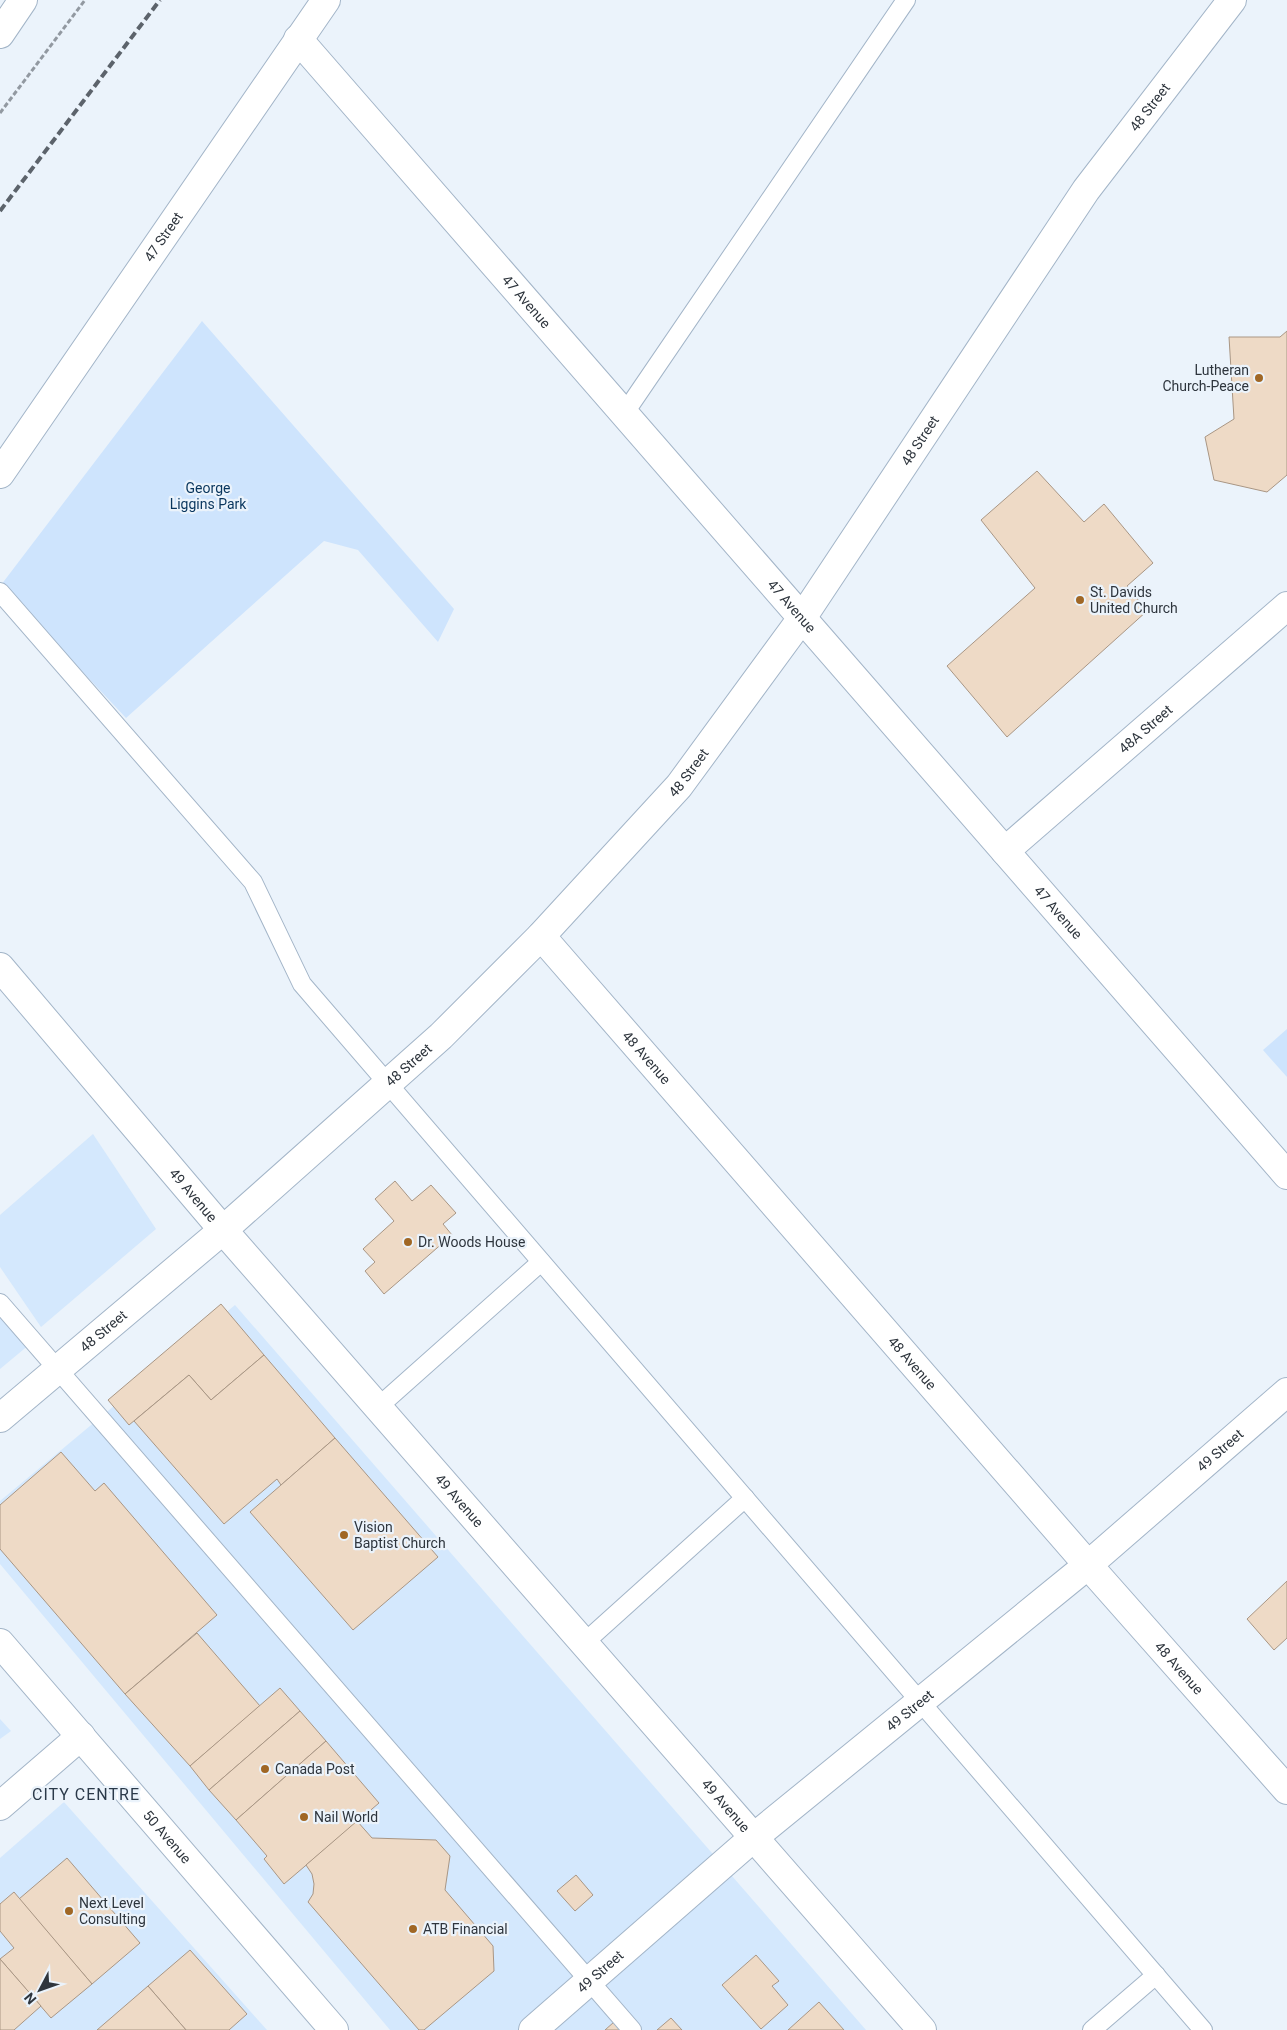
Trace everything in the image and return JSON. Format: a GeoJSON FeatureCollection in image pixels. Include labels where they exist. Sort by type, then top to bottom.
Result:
{"type":"FeatureCollection","features":[{"type":"Feature","properties":{"kind":"street"},"geometry":{"type":"LineString","coordinates":[[0,34],[23,0]]}},
{"type":"Feature","properties":{"kind":"street","name":"47 Street"},"geometry":{"type":"LineString","coordinates":[[0,474],[326,0]]}},
{"type":"Feature","properties":{"kind":"street","name":"48 Street"},"geometry":{"type":"LineString","coordinates":[[0,1418],[223,1230],[441,1036],[540,936],[679,786],[802,618],[1086,190],[1232,0]]}},
{"type":"Feature","properties":{"kind":"street","name":"47 Avenue"},"geometry":{"type":"LineString","coordinates":[[298,39],[1287,1175]]}},
{"type":"Feature","properties":{"kind":"street","name":"48A Street"},"geometry":{"type":"LineString","coordinates":[[1005,851],[1287,606]]}},
{"type":"Feature","properties":{"kind":"street","name":"48 Avenue"},"geometry":{"type":"LineString","coordinates":[[540,936],[1088,1565],[1287,1790]]}},
{"type":"Feature","properties":{"kind":"street","name":"49 Avenue"},"geometry":{"type":"LineString","coordinates":[[0,968],[377,1408],[922,2030]]}},
{"type":"Feature","properties":{"kind":"street","name":"49 Street"},"geometry":{"type":"LineString","coordinates":[[533,2030],[753,1838],[1088,1565],[1287,1392]]}},
{"type":"Feature","properties":{"kind":"street","name":"50 Avenue"},"geometry":{"type":"LineString","coordinates":[[0,1643],[334,2030]]}},
{"type":"Feature","properties":{"kind":"street"},"geometry":{"type":"LineString","coordinates":[[0,1806],[81,1736]]}},
{"type":"Feature","properties":{"kind":"lane"},"geometry":{"type":"LineString","coordinates":[[624,414],[906,0]]}},
{"type":"Feature","properties":{"kind":"lane"},"geometry":{"type":"LineString","coordinates":[[0,592],[253,882],[302,984],[1203,2030]]}},
{"type":"Feature","properties":{"kind":"lane"},"geometry":{"type":"LineString","coordinates":[[377,1408],[541,1262]]}},
{"type":"Feature","properties":{"kind":"lane"},"geometry":{"type":"LineString","coordinates":[[0,1303],[632,2030]]}},
{"type":"Feature","properties":{"kind":"lane"},"geometry":{"type":"LineString","coordinates":[[584,1643],[745,1498]]}},
{"type":"Feature","properties":{"kind":"lane"},"geometry":{"type":"LineString","coordinates":[[1092,2030],[1156,1975]]}},
{"type":"Feature","properties":{"kind":"path"},"geometry":{"type":"LineString","coordinates":[[0,113],[85,0]]}},
{"type":"Feature","properties":{"kind":"shaded area"},"geometry":{"type":"Polygon","coordinates":[[[93,1134],[156,1229],[41,1327],[0,1267],[0,1215],[93,1134]]]}},
{"type":"Feature","properties":{"kind":"shaded area"},"geometry":{"type":"Polygon","coordinates":[[[235,1305],[866,2030],[390,2030],[0,1564],[0,1501],[235,1305]]]}},
{"type":"Feature","properties":{"kind":"shaded area"},"geometry":{"type":"Polygon","coordinates":[[[0,1308],[30,1344],[0,1369],[0,1308]]]}},
{"type":"Feature","properties":{"kind":"shaded area"},"geometry":{"type":"Polygon","coordinates":[[[0,1719],[11,1731],[0,1739],[0,1719]]]}},
{"type":"Feature","properties":{"kind":"shaded area"},"geometry":{"type":"Polygon","coordinates":[[[64,1802],[267,2030],[0,2030],[0,1858],[64,1802]]]}},
{"type":"Feature","properties":{"kind":"green space","name":"George Liggins Park"},"geometry":{"type":"Polygon","coordinates":[[[202,321],[454,609],[438,642],[358,550],[324,541],[126,718],[1,585],[202,321]]]}},
{"type":"Feature","properties":{"kind":"green space"},"geometry":{"type":"Polygon","coordinates":[[[1287,1029],[1287,1077],[1263,1050],[1287,1029]]]}},
{"type":"Feature","properties":{"kind":"building","name":"Lutheran Church-Peace"},"geometry":{"type":"Polygon","coordinates":[[[1287,331],[1287,475],[1267,492],[1214,480],[1205,437],[1234,419],[1229,337],[1280,337],[1287,331]]]}},
{"type":"Feature","properties":{"kind":"building","name":"St. Davids United Church"},"geometry":{"type":"Polygon","coordinates":[[[1037,471],[1084,522],[1104,504],[1153,563],[1127,586],[1147,611],[1007,737],[947,666],[1035,588],[981,520],[1037,471]]]}},
{"type":"Feature","properties":{"kind":"building","name":"Dr. Woods House"},"geometry":{"type":"Polygon","coordinates":[[[395,1181],[412,1201],[431,1185],[456,1213],[443,1224],[452,1235],[384,1294],[365,1271],[375,1262],[363,1249],[394,1221],[375,1199],[395,1181]]]}},
{"type":"Feature","properties":{"kind":"building"},"geometry":{"type":"Polygon","coordinates":[[[221,1304],[264,1355],[211,1400],[189,1375],[129,1425],[108,1400],[221,1304]]]}},
{"type":"Feature","properties":{"kind":"building"},"geometry":{"type":"Polygon","coordinates":[[[264,1355],[335,1438],[281,1485],[277,1479],[224,1524],[134,1421],[189,1375],[211,1400],[264,1355]]]}},
{"type":"Feature","properties":{"kind":"building","name":"Vision Baptist Church"},"geometry":{"type":"Polygon","coordinates":[[[335,1438],[438,1557],[353,1630],[250,1512],[335,1438]]]}},
{"type":"Feature","properties":{"kind":"building"},"geometry":{"type":"Polygon","coordinates":[[[61,1452],[95,1491],[104,1483],[217,1615],[125,1694],[0,1549],[0,1505],[61,1452]]]}},
{"type":"Feature","properties":{"kind":"building"},"geometry":{"type":"Polygon","coordinates":[[[1287,1581],[1287,1638],[1274,1650],[1247,1619],[1287,1581]]]}},
{"type":"Feature","properties":{"kind":"building"},"geometry":{"type":"Polygon","coordinates":[[[197,1633],[260,1706],[190,1766],[125,1694],[197,1633]]]}},
{"type":"Feature","properties":{"kind":"building"},"geometry":{"type":"Polygon","coordinates":[[[280,1688],[300,1711],[209,1790],[190,1766],[280,1688]]]}},
{"type":"Feature","properties":{"kind":"building"},"geometry":{"type":"Polygon","coordinates":[[[300,1711],[326,1741],[236,1820],[209,1790],[300,1711]]]}},
{"type":"Feature","properties":{"kind":"building"},"geometry":{"type":"Polygon","coordinates":[[[326,1741],[379,1803],[284,1884],[264,1859],[267,1856],[236,1820],[326,1741]]]}},
{"type":"Feature","properties":{"kind":"building"},"geometry":{"type":"Polygon","coordinates":[[[357,1821],[372,1838],[436,1840],[450,1856],[445,1890],[493,1946],[494,1971],[424,2030],[419,2030],[308,1902],[313,1894],[314,1884],[312,1874],[306,1865],[357,1821]]]}},
{"type":"Feature","properties":{"kind":"building"},"geometry":{"type":"Polygon","coordinates":[[[67,1858],[140,1943],[92,1984],[19,1899],[67,1858]]]}},
{"type":"Feature","properties":{"kind":"building"},"geometry":{"type":"Polygon","coordinates":[[[576,1875],[593,1895],[575,1911],[557,1891],[576,1875]]]}},
{"type":"Feature","properties":{"kind":"building"},"geometry":{"type":"Polygon","coordinates":[[[14,1892],[92,1984],[51,2018],[0,1959],[14,1948],[0,1931],[0,1904],[14,1892]]]}},
{"type":"Feature","properties":{"kind":"building"},"geometry":{"type":"Polygon","coordinates":[[[190,1950],[247,2014],[229,2030],[186,2030],[148,1986],[190,1950]]]}},
{"type":"Feature","properties":{"kind":"building"},"geometry":{"type":"Polygon","coordinates":[[[756,1955],[779,1981],[772,1986],[788,2005],[761,2029],[722,1985],[756,1955]]]}},
{"type":"Feature","properties":{"kind":"building"},"geometry":{"type":"Polygon","coordinates":[[[0,1959],[41,2006],[14,2030],[0,2030],[0,1959]]]}},
{"type":"Feature","properties":{"kind":"building"},"geometry":{"type":"Polygon","coordinates":[[[148,1986],[186,2030],[97,2030],[148,1986]]]}},
{"type":"Feature","properties":{"kind":"building"},"geometry":{"type":"Polygon","coordinates":[[[819,2002],[844,2030],[788,2030],[819,2002]]]}},
{"type":"Feature","properties":{"kind":"building"},"geometry":{"type":"Polygon","coordinates":[[[671,2018],[682,2030],[657,2030],[671,2018]]]}},
{"type":"Feature","properties":{"kind":"building"},"geometry":{"type":"Polygon","coordinates":[[[614,2022],[621,2030],[605,2030],[614,2022]]]}},
{"type":"Feature","properties":{"kind":"railway"},"geometry":{"type":"LineString","coordinates":[[0,211],[160,0]]}},
{"type":"Feature","properties":{"kind":"place","name":"Lutheran Church-Peace"},"geometry":{"type":"Point","coordinates":[1259,378]}},
{"type":"Feature","properties":{"kind":"place","name":"St. Davids United Church"},"geometry":{"type":"Point","coordinates":[1080,600]}},
{"type":"Feature","properties":{"kind":"place","name":"Dr. Woods House"},"geometry":{"type":"Point","coordinates":[408,1242]}},
{"type":"Feature","properties":{"kind":"place","name":"Vision Baptist Church"},"geometry":{"type":"Point","coordinates":[344,1535]}},
{"type":"Feature","properties":{"kind":"place","name":"Canada Post"},"geometry":{"type":"Point","coordinates":[265,1769]}},
{"type":"Feature","properties":{"kind":"place","name":"Nail World"},"geometry":{"type":"Point","coordinates":[304,1817]}},
{"type":"Feature","properties":{"kind":"place","name":"Next Level Consulting"},"geometry":{"type":"Point","coordinates":[69,1911]}},
{"type":"Feature","properties":{"kind":"place","name":"ATB Financial"},"geometry":{"type":"Point","coordinates":[413,1929]}},
{"type":"Feature","properties":{"kind":"district","name":"CITY CENTRE"},"geometry":{"type":"Point","coordinates":[86,1794]}}]}
